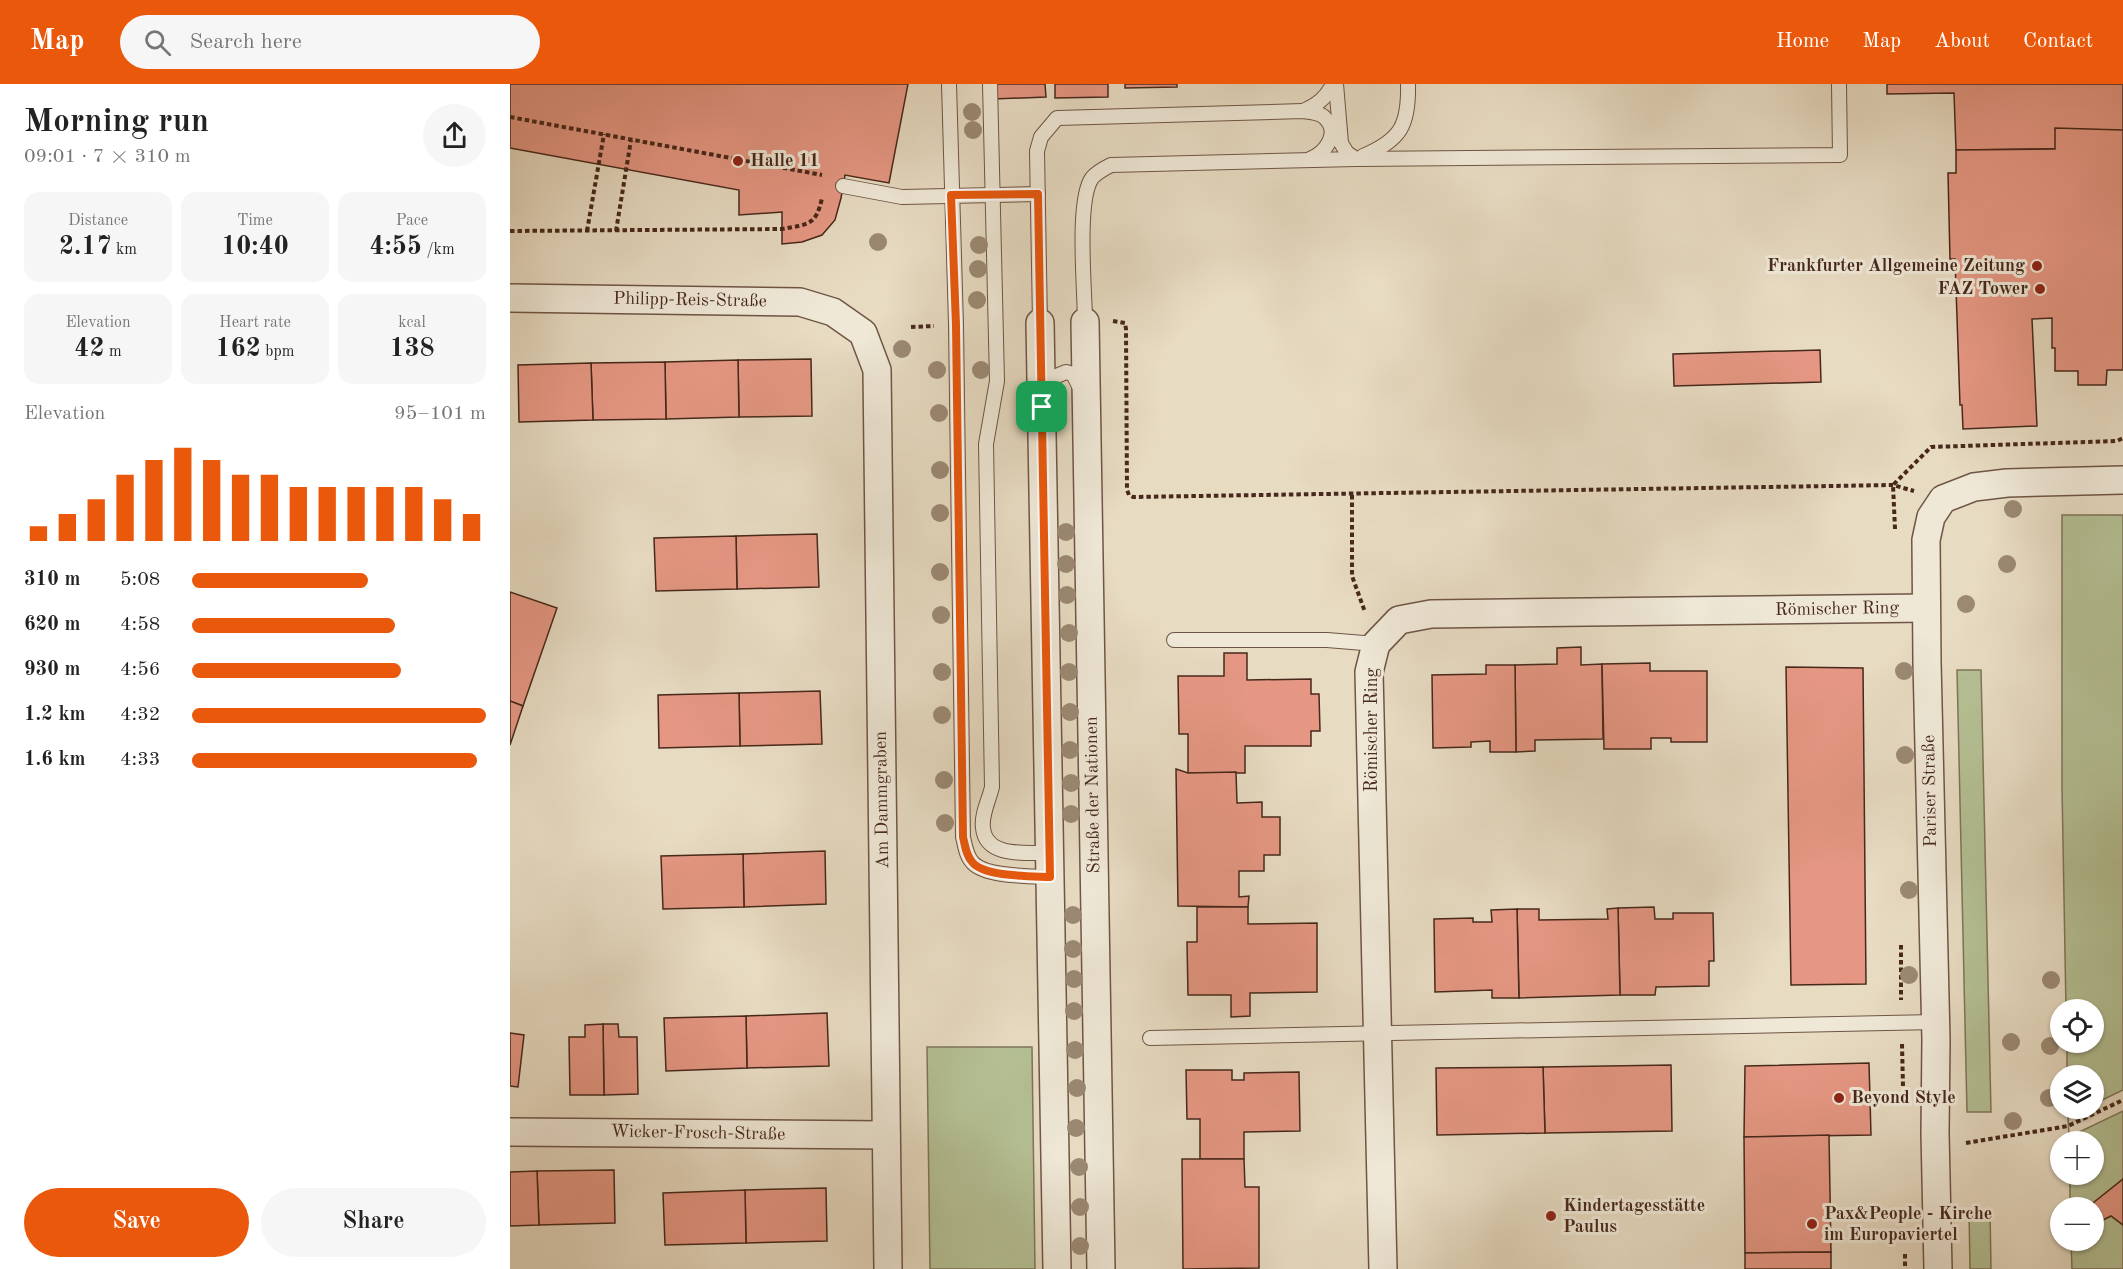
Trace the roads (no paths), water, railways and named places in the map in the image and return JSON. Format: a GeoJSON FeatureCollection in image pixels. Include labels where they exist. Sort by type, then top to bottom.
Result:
{"type":"FeatureCollection","features":[{"type":"Feature","properties":{"kind":"street","name":"Philipp-Reis-Straße"},"geometry":{"type":"LineString","coordinates":[[510,298],[800,302],[833,312],[863,333]]}},
{"type":"Feature","properties":{"kind":"street","name":"Straße der Nationen"},"geometry":{"type":"LineString","coordinates":[[1086,322],[1101,1269]]}},
{"type":"Feature","properties":{"kind":"street"},"geometry":{"type":"LineString","coordinates":[[1040,323],[1057,1269]]}},
{"type":"Feature","properties":{"kind":"street","name":"Am Dammgraben"},"geometry":{"type":"LineString","coordinates":[[863,333],[877,370],[888,1269]]}},
{"type":"Feature","properties":{"kind":"street","name":"Pariser Straße"},"geometry":{"type":"LineString","coordinates":[[1938,1269],[1926,608],[1926,540],[1931,516],[1943,499],[1974,487],[2007,483],[2123,480]]}},
{"type":"Feature","properties":{"kind":"street","name":"Römischer Ring"},"geometry":{"type":"LineString","coordinates":[[1383,1269],[1369,672],[1376,644],[1399,620],[1431,614],[1926,608]]}},
{"type":"Feature","properties":{"kind":"street","name":"Wicker-Frosch-Straße"},"geometry":{"type":"LineString","coordinates":[[510,1132],[886,1135]]}},
{"type":"Feature","properties":{"kind":"lane"},"geometry":{"type":"LineString","coordinates":[[949,84],[956,325],[963,837],[966,852],[973,863],[982,869],[1000,874],[1050,865]]}},
{"type":"Feature","properties":{"kind":"lane"},"geometry":{"type":"LineString","coordinates":[[990,84],[997,381],[986,444],[992,787],[982,827],[986,838],[992,845],[1050,865]]}},
{"type":"Feature","properties":{"kind":"lane"},"geometry":{"type":"LineString","coordinates":[[1303,111],[1318,105],[1335,84]]}},
{"type":"Feature","properties":{"kind":"lane"},"geometry":{"type":"LineString","coordinates":[[1335,84],[1341,143],[1347,153],[1356,159]]}},
{"type":"Feature","properties":{"kind":"lane"},"geometry":{"type":"LineString","coordinates":[[1356,159],[1381,148],[1401,131],[1408,105],[1408,84]]}},
{"type":"Feature","properties":{"kind":"lane"},"geometry":{"type":"LineString","coordinates":[[1086,322],[1084,211],[1086,190],[1092,177],[1111,165],[1356,159],[1840,155],[1839,84]]}},
{"type":"Feature","properties":{"kind":"lane"},"geometry":{"type":"LineString","coordinates":[[1040,323],[1037,151],[1041,137],[1057,118],[1303,111],[1317,113],[1325,117],[1330,126],[1330,138],[1328,147],[1320,155],[1308,160]]}},
{"type":"Feature","properties":{"kind":"lane"},"geometry":{"type":"LineString","coordinates":[[843,186],[902,196],[1038,194]]}},
{"type":"Feature","properties":{"kind":"lane"},"geometry":{"type":"LineString","coordinates":[[1042,407],[1054,376],[1066,372],[1073,374],[1078,382],[1087,406]]}},
{"type":"Feature","properties":{"kind":"lane"},"geometry":{"type":"LineString","coordinates":[[1174,640],[1326,640],[1376,644]]}},
{"type":"Feature","properties":{"kind":"lane"},"geometry":{"type":"LineString","coordinates":[[1150,1038],[1935,1022]]}},
{"type":"Feature","properties":{"kind":"place","name":"Halle 11"},"geometry":{"type":"Point","coordinates":[738,161]}},
{"type":"Feature","properties":{"kind":"place","name":"Frankfurter Allgemeine Zeitung"},"geometry":{"type":"Point","coordinates":[2037,266]}},
{"type":"Feature","properties":{"kind":"place","name":"FAZ Tower"},"geometry":{"type":"Point","coordinates":[2040,289]}},
{"type":"Feature","properties":{"kind":"place","name":"Beyond Style"},"geometry":{"type":"Point","coordinates":[1839,1098]}},
{"type":"Feature","properties":{"kind":"place","name":"Kindertagesstätte Paulus"},"geometry":{"type":"Point","coordinates":[1551,1216]}},
{"type":"Feature","properties":{"kind":"place","name":"Pax&People - Kirche im Europaviertel"},"geometry":{"type":"Point","coordinates":[1812,1224]}}]}
